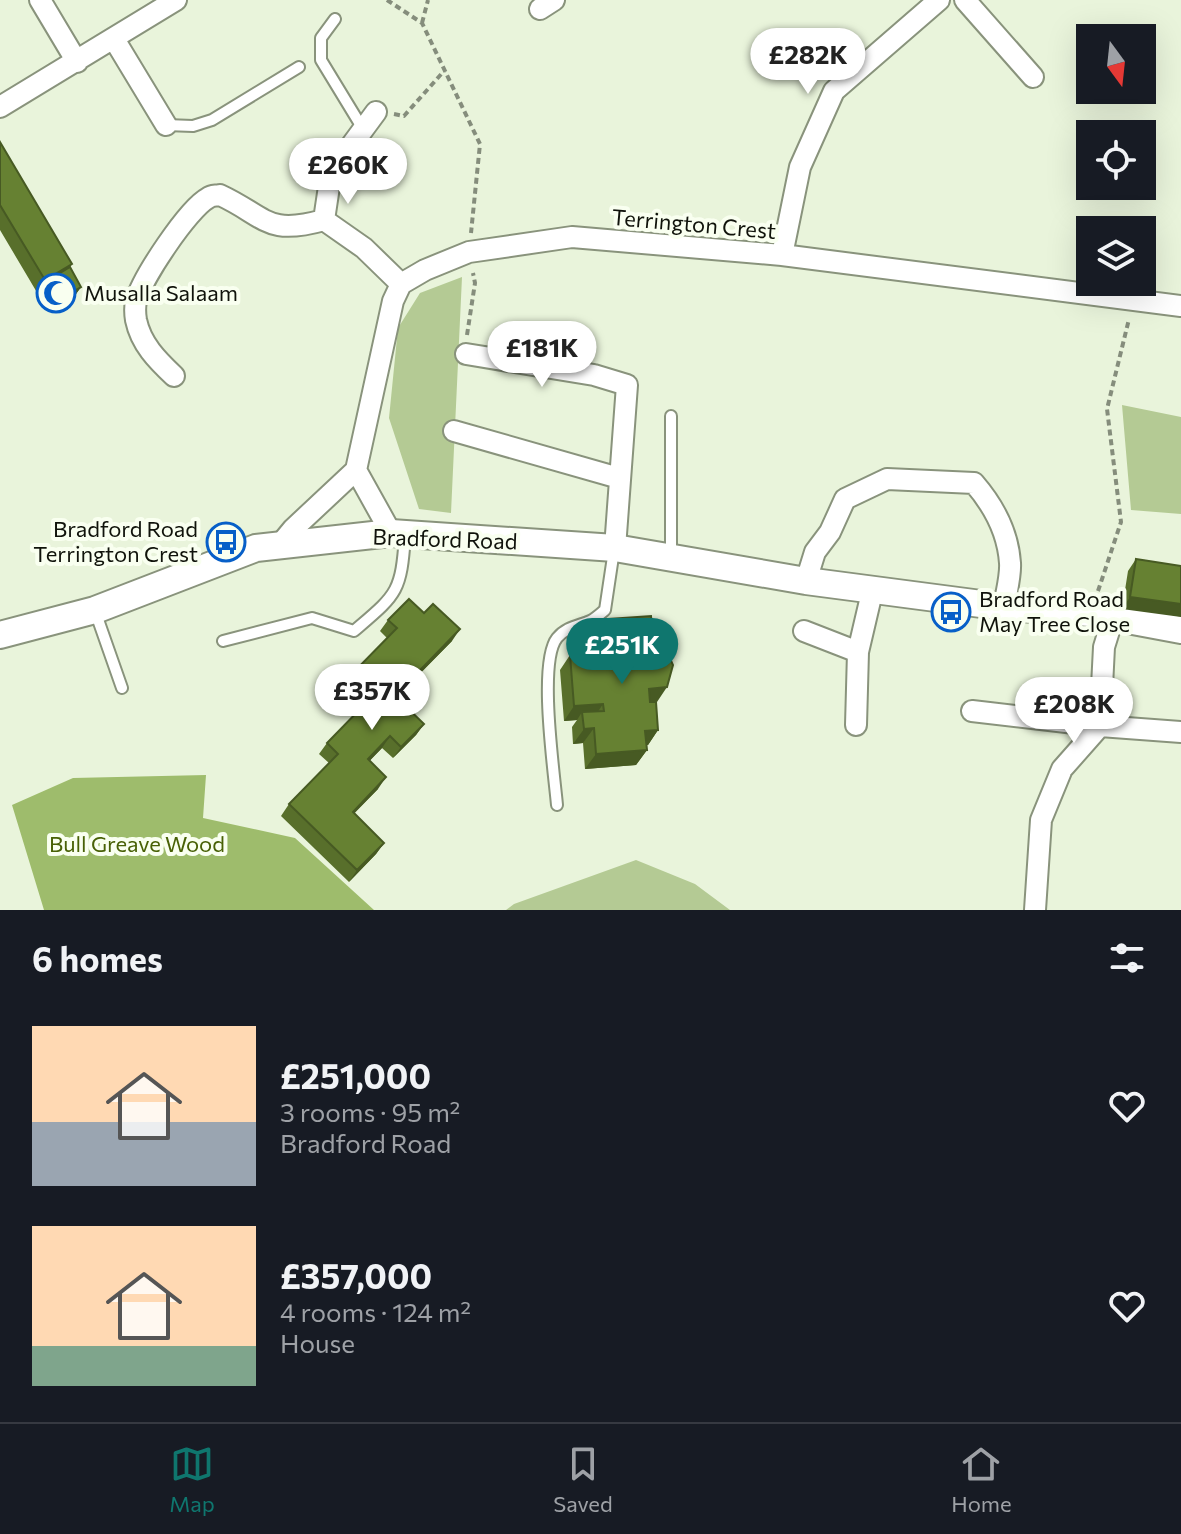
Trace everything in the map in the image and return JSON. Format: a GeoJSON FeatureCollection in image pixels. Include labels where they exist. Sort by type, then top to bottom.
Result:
{"type":"FeatureCollection","features":[{"type":"Feature","properties":{"kind":"street"},"geometry":{"type":"LineString","coordinates":[[40,0],[77,62]]}},
{"type":"Feature","properties":{"kind":"street"},"geometry":{"type":"LineString","coordinates":[[0,107],[176,0]]}},
{"type":"Feature","properties":{"kind":"street"},"geometry":{"type":"LineString","coordinates":[[782,255],[800,167],[834,91],[939,0]]}},
{"type":"Feature","properties":{"kind":"street"},"geometry":{"type":"LineString","coordinates":[[965,0],[1033,77]]}},
{"type":"Feature","properties":{"kind":"street"},"geometry":{"type":"LineString","coordinates":[[114,39],[166,125]]}},
{"type":"Feature","properties":{"kind":"street"},"geometry":{"type":"LineString","coordinates":[[324,220],[331,173],[376,112]]}},
{"type":"Feature","properties":{"kind":"street"},"geometry":{"type":"LineString","coordinates":[[174,376],[151,355],[135,317],[136,300],[167,244],[210,196],[220,195],[274,226],[297,227],[324,220],[364,248],[401,284],[393,301],[356,470],[279,546]]}},
{"type":"Feature","properties":{"kind":"street","name":"Terrington Crest"},"geometry":{"type":"LineString","coordinates":[[401,284],[425,270],[469,252],[572,237],[782,255],[1181,306]]}},
{"type":"Feature","properties":{"kind":"street"},"geometry":{"type":"LineString","coordinates":[[466,354],[594,375],[627,385],[615,548]]}},
{"type":"Feature","properties":{"kind":"street"},"geometry":{"type":"LineString","coordinates":[[454,431],[619,478]]}},
{"type":"Feature","properties":{"kind":"street"},"geometry":{"type":"LineString","coordinates":[[356,470],[398,533]]}},
{"type":"Feature","properties":{"kind":"street"},"geometry":{"type":"LineString","coordinates":[[806,581],[815,552],[830,532],[845,499],[887,479],[974,483],[998,515],[1010,563],[1004,607]]}},
{"type":"Feature","properties":{"kind":"street","name":"Bradford Road"},"geometry":{"type":"LineString","coordinates":[[0,635],[95,610],[256,548],[398,533],[615,548],[806,581],[1004,607],[1102,616],[1181,630]]}},
{"type":"Feature","properties":{"kind":"street"},"geometry":{"type":"LineString","coordinates":[[856,725],[858,652],[873,588]]}},
{"type":"Feature","properties":{"kind":"street"},"geometry":{"type":"LineString","coordinates":[[1035,910],[1041,820],[1062,769],[1100,726],[1104,647],[1102,616]]}},
{"type":"Feature","properties":{"kind":"street"},"geometry":{"type":"LineString","coordinates":[[804,631],[858,652]]}},
{"type":"Feature","properties":{"kind":"street"},"geometry":{"type":"LineString","coordinates":[[972,711],[1181,732]]}},
{"type":"Feature","properties":{"kind":"lane"},"geometry":{"type":"LineString","coordinates":[[335,19],[321,38],[321,60],[363,129]]}},
{"type":"Feature","properties":{"kind":"lane"},"geometry":{"type":"LineString","coordinates":[[166,125],[193,126],[212,120],[299,67]]}},
{"type":"Feature","properties":{"kind":"lane"},"geometry":{"type":"LineString","coordinates":[[671,416],[671,557]]}},
{"type":"Feature","properties":{"kind":"lane"},"geometry":{"type":"LineString","coordinates":[[223,641],[312,618],[354,631],[391,599],[402,575],[398,533]]}},
{"type":"Feature","properties":{"kind":"lane"},"geometry":{"type":"LineString","coordinates":[[557,805],[548,692],[550,662],[556,639],[573,626],[591,621],[605,610],[615,548]]}},
{"type":"Feature","properties":{"kind":"lane"},"geometry":{"type":"LineString","coordinates":[[95,610],[122,688]]}},
{"type":"Feature","properties":{"kind":"path"},"geometry":{"type":"LineString","coordinates":[[387,0],[422,23],[480,144],[469,252],[475,283],[467,322],[466,354]]}},
{"type":"Feature","properties":{"kind":"path"},"geometry":{"type":"LineString","coordinates":[[422,23],[428,0]]}},
{"type":"Feature","properties":{"kind":"path"},"geometry":{"type":"LineString","coordinates":[[376,112],[404,116],[444,71]]}},
{"type":"Feature","properties":{"kind":"path"},"geometry":{"type":"LineString","coordinates":[[1102,616],[1121,522],[1107,409],[1134,302]]}},
{"type":"Feature","properties":{"kind":"green space"},"geometry":{"type":"Polygon","coordinates":[[[462,277],[451,513],[419,509],[389,418],[398,328],[420,293],[462,277]]]}},
{"type":"Feature","properties":{"kind":"green space"},"geometry":{"type":"Polygon","coordinates":[[[1122,405],[1181,417],[1181,514],[1131,510],[1122,405]]]}},
{"type":"Feature","properties":{"kind":"green space","name":"Bull Greave Wood"},"geometry":{"type":"Polygon","coordinates":[[[206,775],[203,818],[295,838],[374,910],[44,910],[12,805],[73,778],[206,775]]]}},
{"type":"Feature","properties":{"kind":"green space"},"geometry":{"type":"Polygon","coordinates":[[[636,860],[695,884],[730,910],[506,910],[514,904],[636,860]]]}},
{"type":"Feature","properties":{"kind":"building"},"geometry":{"type":"Polygon","coordinates":[[[0,142],[72,264],[45,280],[0,205],[0,142]]]}},
{"type":"Feature","properties":{"kind":"building","name":"Musalla Salaam"},"geometry":{"type":"Polygon","coordinates":[[[70,267],[81,287],[53,303],[42,284],[70,267]]]}},
{"type":"Feature","properties":{"kind":"building"},"geometry":{"type":"Polygon","coordinates":[[[1136,559],[1181,566],[1181,604],[1130,597],[1136,559]]]}},
{"type":"Feature","properties":{"kind":"building"},"geometry":{"type":"Polygon","coordinates":[[[409,599],[424,613],[433,604],[460,629],[395,696],[424,724],[401,747],[390,736],[368,759],[386,777],[353,812],[384,843],[357,870],[289,804],[338,754],[327,743],[367,702],[345,681],[397,628],[388,620],[409,599]]]}},
{"type":"Feature","properties":{"kind":"building"},"geometry":{"type":"Polygon","coordinates":[[[651,616],[654,646],[664,645],[673,665],[667,687],[649,689],[650,702],[656,702],[658,730],[645,731],[647,750],[596,754],[594,728],[584,729],[582,712],[604,711],[603,704],[574,706],[570,655],[612,657],[609,619],[651,616]]]}},
{"type":"Feature","properties":{"kind":"place","name":"Musalla Salaam"},"geometry":{"type":"Point","coordinates":[56,293]}},
{"type":"Feature","properties":{"kind":"place","name":"Bradford Road Terrington Crest"},"geometry":{"type":"Point","coordinates":[226,542]}},
{"type":"Feature","properties":{"kind":"place","name":"Bradford Road May Tree Close"},"geometry":{"type":"Point","coordinates":[951,612]}}]}
